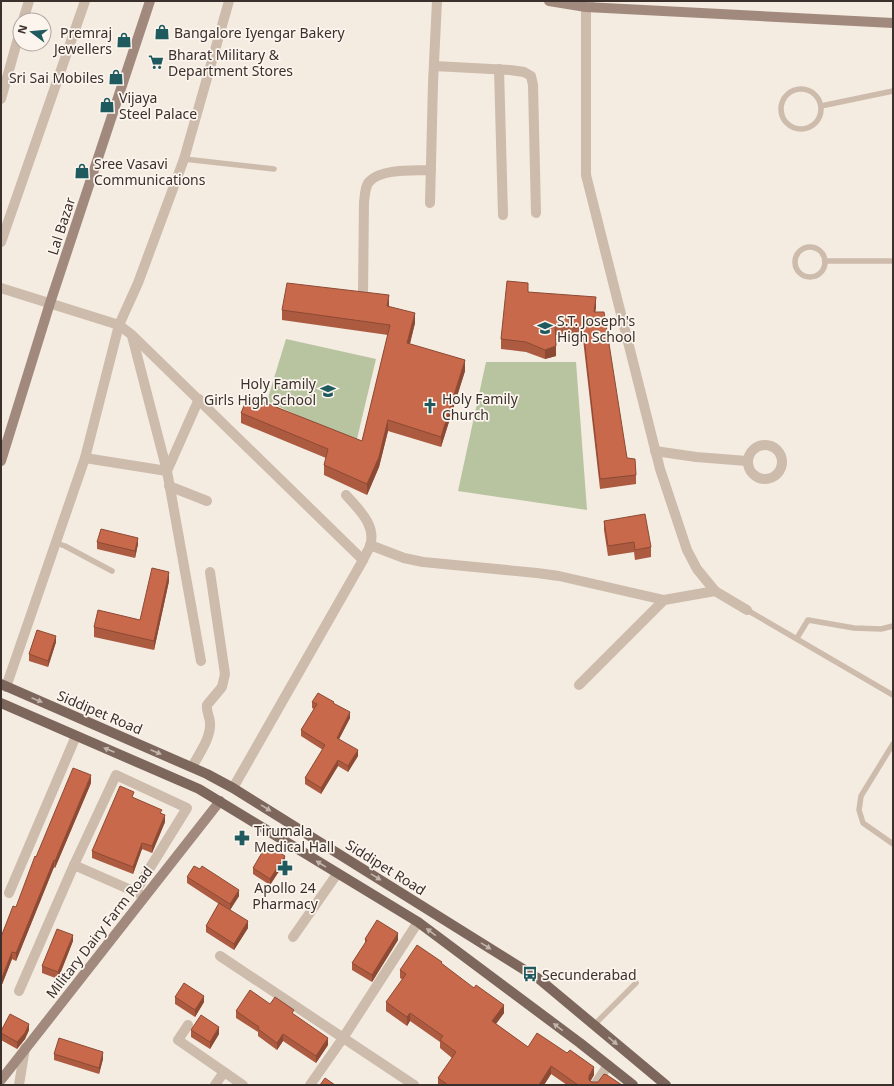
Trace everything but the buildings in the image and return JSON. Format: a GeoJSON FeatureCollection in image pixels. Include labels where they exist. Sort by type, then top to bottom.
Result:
{"type":"FeatureCollection","features":[{"type":"Feature","properties":{"kind":"main road","name":"Lal Bazar"},"geometry":{"type":"LineString","coordinates":[[1,460],[50,303],[150,1]]}},
{"type":"Feature","properties":{"kind":"main road"},"geometry":{"type":"LineString","coordinates":[[549,1],[893,23]]}},
{"type":"Feature","properties":{"kind":"main road","name":"Siddipet Road"},"geometry":{"type":"LineString","coordinates":[[4,686],[192,767],[233,788],[539,979],[666,1085]]}},
{"type":"Feature","properties":{"kind":"main road"},"geometry":{"type":"LineString","coordinates":[[1,704],[199,789],[220,801],[418,922],[633,1085]]}},
{"type":"Feature","properties":{"kind":"main road"},"geometry":{"type":"LineString","coordinates":[[220,801],[233,788]]}},
{"type":"Feature","properties":{"kind":"main road","name":"Military Dairy Farm Road"},"geometry":{"type":"LineString","coordinates":[[1,1080],[220,801]]}},
{"type":"Feature","properties":{"kind":"street"},"geometry":{"type":"LineString","coordinates":[[26,12],[29,1]]}},
{"type":"Feature","properties":{"kind":"street"},"geometry":{"type":"LineString","coordinates":[[1,242],[85,1]]}},
{"type":"Feature","properties":{"kind":"street"},"geometry":{"type":"LineString","coordinates":[[4,686],[85,458],[119,326],[138,283],[184,159],[229,1]]}},
{"type":"Feature","properties":{"kind":"street"},"geometry":{"type":"LineString","coordinates":[[430,203],[437,1]]}},
{"type":"Feature","properties":{"kind":"street"},"geometry":{"type":"LineString","coordinates":[[588,4],[586,175],[660,470],[687,550],[696,569],[715,591],[747,610]]}},
{"type":"Feature","properties":{"kind":"street"},"geometry":{"type":"LineString","coordinates":[[1,99],[14,52]]}},
{"type":"Feature","properties":{"kind":"street"},"geometry":{"type":"LineString","coordinates":[[434,66],[499,69],[524,72],[531,76],[536,213]]}},
{"type":"Feature","properties":{"kind":"street"},"geometry":{"type":"LineString","coordinates":[[499,69],[502,215]]}},
{"type":"Feature","properties":{"kind":"street"},"geometry":{"type":"LineString","coordinates":[[363,294],[364,202],[366,188],[369,181],[377,176],[391,172],[431,170]]}},
{"type":"Feature","properties":{"kind":"street"},"geometry":{"type":"LineString","coordinates":[[1,288],[119,326],[132,334],[363,560]]}},
{"type":"Feature","properties":{"kind":"street"},"geometry":{"type":"LineString","coordinates":[[132,334],[167,471],[202,661]]}},
{"type":"Feature","properties":{"kind":"street"},"geometry":{"type":"LineString","coordinates":[[167,471],[199,399]]}},
{"type":"Feature","properties":{"kind":"street"},"geometry":{"type":"LineString","coordinates":[[655,450],[696,457],[747,461]]}},
{"type":"Feature","properties":{"kind":"street"},"geometry":{"type":"LineString","coordinates":[[85,458],[167,471]]}},
{"type":"Feature","properties":{"kind":"street"},"geometry":{"type":"LineString","coordinates":[[169,486],[207,501]]}},
{"type":"Feature","properties":{"kind":"street"},"geometry":{"type":"LineString","coordinates":[[233,788],[363,560],[370,545],[372,533],[369,523],[346,495]]}},
{"type":"Feature","properties":{"kind":"street"},"geometry":{"type":"LineString","coordinates":[[370,545],[404,558],[422,562],[559,576],[664,600],[715,591]]}},
{"type":"Feature","properties":{"kind":"street"},"geometry":{"type":"LineString","coordinates":[[192,767],[210,734],[210,722],[206,712],[206,704],[222,687],[225,674],[210,572]]}},
{"type":"Feature","properties":{"kind":"street"},"geometry":{"type":"LineString","coordinates":[[579,685],[664,600]]}},
{"type":"Feature","properties":{"kind":"street"},"geometry":{"type":"LineString","coordinates":[[9,893],[76,736]]}},
{"type":"Feature","properties":{"kind":"street"},"geometry":{"type":"LineString","coordinates":[[19,991],[74,865],[116,775],[187,808],[135,892]]}},
{"type":"Feature","properties":{"kind":"street"},"geometry":{"type":"LineString","coordinates":[[74,865],[145,896]]}},
{"type":"Feature","properties":{"kind":"street"},"geometry":{"type":"LineString","coordinates":[[293,937],[338,874]]}},
{"type":"Feature","properties":{"kind":"street"},"geometry":{"type":"LineString","coordinates":[[310,1085],[343,1038],[418,922]]}},
{"type":"Feature","properties":{"kind":"street"},"geometry":{"type":"LineString","coordinates":[[220,956],[414,1085]]}},
{"type":"Feature","properties":{"kind":"street"},"geometry":{"type":"LineString","coordinates":[[188,1025],[178,1040],[243,1085]]}},
{"type":"Feature","properties":{"kind":"street"},"geometry":{"type":"LineString","coordinates":[[19,1085],[25,1048]]}},
{"type":"Feature","properties":{"kind":"street"},"geometry":{"type":"LineString","coordinates":[[595,1085],[608,1065]]}},
{"type":"Feature","properties":{"kind":"street"},"geometry":{"type":"LineString","coordinates":[[215,1085],[224,1072]]}},
{"type":"Feature","properties":{"kind":"lane"},"geometry":{"type":"LineString","coordinates":[[798,88],[810,90],[819,100],[821,106],[821,113],[814,125],[801,129],[788,125],[783,119],[780,106],[786,94],[791,90],[798,88]]}},
{"type":"Feature","properties":{"kind":"lane"},"geometry":{"type":"LineString","coordinates":[[821,106],[893,92]]}},
{"type":"Feature","properties":{"kind":"lane"},"geometry":{"type":"LineString","coordinates":[[184,159],[274,170]]}},
{"type":"Feature","properties":{"kind":"lane"},"geometry":{"type":"LineString","coordinates":[[810,247],[815,247],[822,252],[825,262],[822,271],[818,275],[808,277],[799,272],[795,263],[801,250],[810,247]]}},
{"type":"Feature","properties":{"kind":"lane"},"geometry":{"type":"LineString","coordinates":[[825,262],[893,261]]}},
{"type":"Feature","properties":{"kind":"lane"},"geometry":{"type":"LineString","coordinates":[[56,543],[65,546],[112,571]]}},
{"type":"Feature","properties":{"kind":"lane"},"geometry":{"type":"LineString","coordinates":[[747,610],[893,695]]}},
{"type":"Feature","properties":{"kind":"lane"},"geometry":{"type":"LineString","coordinates":[[797,638],[808,620],[854,628],[881,630],[893,626]]}},
{"type":"Feature","properties":{"kind":"lane"},"geometry":{"type":"LineString","coordinates":[[893,744],[861,796],[859,810],[863,823],[893,844]]}},
{"type":"Feature","properties":{"kind":"lane"},"geometry":{"type":"LineString","coordinates":[[594,1025],[636,983]]}},
{"type":"Feature","properties":{"kind":"green space"},"geometry":{"type":"Polygon","coordinates":[[[286,339],[376,359],[356,443],[267,401],[286,339]]]}},
{"type":"Feature","properties":{"kind":"green space"},"geometry":{"type":"Polygon","coordinates":[[[486,362],[576,362],[587,510],[458,491],[486,362]]]}},
{"type":"Feature","properties":{"kind":"place","name":"Bangalore Iyengar Bakery"},"geometry":{"type":"Point","coordinates":[162,32]}},
{"type":"Feature","properties":{"kind":"place","name":"Premraj Jewellers"},"geometry":{"type":"Point","coordinates":[124,40]}},
{"type":"Feature","properties":{"kind":"place","name":"Bharat Military & Department Stores"},"geometry":{"type":"Point","coordinates":[156,62]}},
{"type":"Feature","properties":{"kind":"place","name":"Sri Sai Mobiles"},"geometry":{"type":"Point","coordinates":[116,77]}},
{"type":"Feature","properties":{"kind":"place","name":"Vijaya Steel Palace"},"geometry":{"type":"Point","coordinates":[107,105]}},
{"type":"Feature","properties":{"kind":"place","name":"Sree Vasavi Communications"},"geometry":{"type":"Point","coordinates":[82,171]}},
{"type":"Feature","properties":{"kind":"place","name":"S.T. Joseph's High School"},"geometry":{"type":"Point","coordinates":[545,328]}},
{"type":"Feature","properties":{"kind":"place","name":"Holy Family Girls High School"},"geometry":{"type":"Point","coordinates":[328,391]}},
{"type":"Feature","properties":{"kind":"place","name":"Holy Family Church"},"geometry":{"type":"Point","coordinates":[430,406]}},
{"type":"Feature","properties":{"kind":"place","name":"Tirumala Medical Hall"},"geometry":{"type":"Point","coordinates":[242,838]}},
{"type":"Feature","properties":{"kind":"place","name":"Apollo 24 Pharmacy"},"geometry":{"type":"Point","coordinates":[285,868]}},
{"type":"Feature","properties":{"kind":"place","name":"Secunderabad"},"geometry":{"type":"Point","coordinates":[530,974]}}]}
